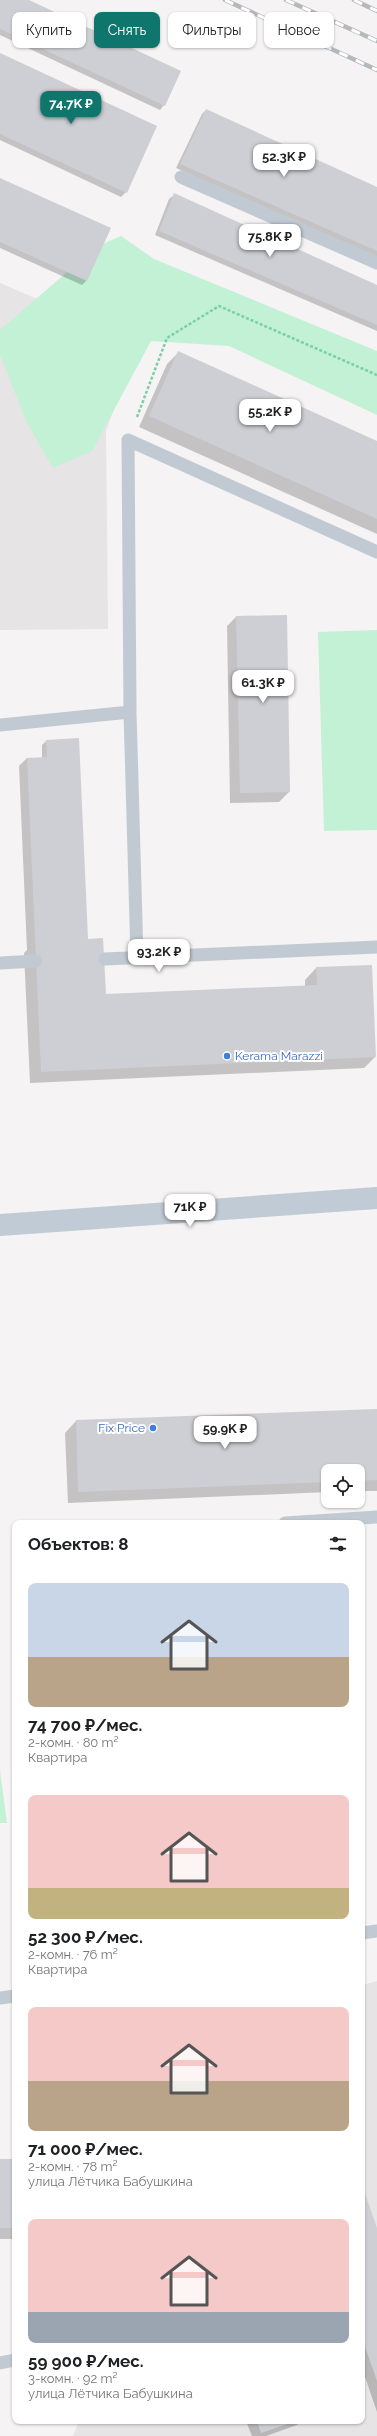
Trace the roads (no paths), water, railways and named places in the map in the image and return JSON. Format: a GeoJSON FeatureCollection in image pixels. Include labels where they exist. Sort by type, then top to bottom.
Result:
{"type":"FeatureCollection","features":[{"type":"Feature","properties":{"kind":"main road"},"geometry":{"type":"LineString","coordinates":[[0,1225],[377,1198]]}},
{"type":"Feature","properties":{"kind":"lane"},"geometry":{"type":"LineString","coordinates":[[181,176],[377,263]]}},
{"type":"Feature","properties":{"kind":"lane"},"geometry":{"type":"LineString","coordinates":[[137,957],[130,712],[128,440],[377,552]]}},
{"type":"Feature","properties":{"kind":"lane"},"geometry":{"type":"LineString","coordinates":[[0,725],[130,712]]}},
{"type":"Feature","properties":{"kind":"lane"},"geometry":{"type":"LineString","coordinates":[[104,959],[377,947]]}},
{"type":"Feature","properties":{"kind":"lane"},"geometry":{"type":"LineString","coordinates":[[0,963],[36,961]]}},
{"type":"Feature","properties":{"kind":"lane"},"geometry":{"type":"LineString","coordinates":[[331,1520],[377,1517]]}},
{"type":"Feature","properties":{"kind":"lane"},"geometry":{"type":"LineString","coordinates":[[365,1933],[377,1931]]}},
{"type":"Feature","properties":{"kind":"lane"},"geometry":{"type":"LineString","coordinates":[[0,1998],[12,1996]]}},
{"type":"Feature","properties":{"kind":"lane"},"geometry":{"type":"LineString","coordinates":[[0,2363],[12,2361]]}},
{"type":"Feature","properties":{"kind":"railway"},"geometry":{"type":"LineString","coordinates":[[225,0],[377,70]]}},
{"type":"Feature","properties":{"kind":"railway"},"geometry":{"type":"LineString","coordinates":[[286,0],[377,41]]}},
{"type":"Feature","properties":{"kind":"railway"},"geometry":{"type":"LineString","coordinates":[[354,0],[377,11]]}},
{"type":"Feature","properties":{"kind":"place","name":"Kerama Marazzi"},"geometry":{"type":"Point","coordinates":[227,1056]}},
{"type":"Feature","properties":{"kind":"place","name":"Fix Price"},"geometry":{"type":"Point","coordinates":[153,1428]}}]}
